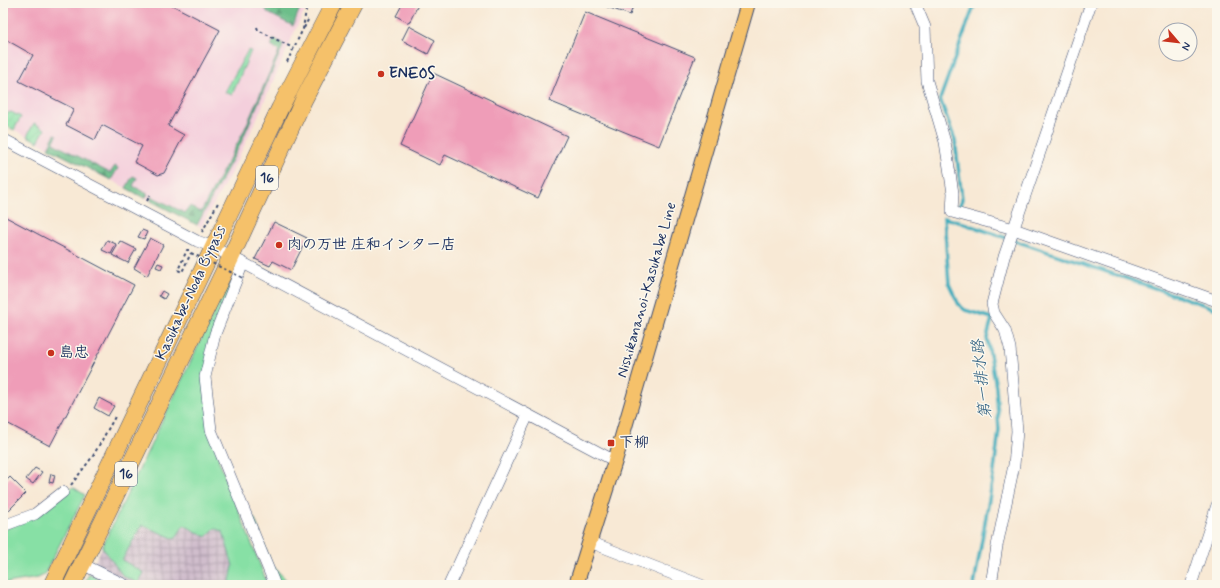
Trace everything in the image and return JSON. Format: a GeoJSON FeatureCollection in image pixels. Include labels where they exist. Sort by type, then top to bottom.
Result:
{"type":"FeatureCollection","features":[{"type":"Feature","properties":{"kind":"highway","name":"Kasukabe-Noda Bypass"},"geometry":{"type":"LineString","coordinates":[[52,585],[280,108],[334,3]]}},
{"type":"Feature","properties":{"kind":"highway","name":"Kasukabe-Noda Bypass"},"geometry":{"type":"LineString","coordinates":[[72,585],[237,260],[304,99],[354,3]]}},
{"type":"Feature","properties":{"kind":"main road","name":"Nishikananoi-Kasukabe Line"},"geometry":{"type":"LineString","coordinates":[[576,585],[615,461],[748,3]]}},
{"type":"Feature","properties":{"kind":"street"},"geometry":{"type":"LineString","coordinates":[[916,3],[925,27],[927,81],[945,142],[953,193],[952,212],[1014,229],[1217,302]]}},
{"type":"Feature","properties":{"kind":"street"},"geometry":{"type":"LineString","coordinates":[[991,585],[997,546],[1014,465],[1017,431],[1010,348],[1005,330],[994,313],[992,304],[1004,257],[1090,3]]}},
{"type":"Feature","properties":{"kind":"street"},"geometry":{"type":"LineString","coordinates":[[3,139],[197,241],[213,247],[615,461]]}},
{"type":"Feature","properties":{"kind":"street"},"geometry":{"type":"LineString","coordinates":[[237,260],[215,334],[205,377],[211,430],[275,585]]}},
{"type":"Feature","properties":{"kind":"street"},"geometry":{"type":"LineString","coordinates":[[449,585],[528,416]]}},
{"type":"Feature","properties":{"kind":"street"},"geometry":{"type":"LineString","coordinates":[[3,526],[35,514],[63,492]]}},
{"type":"Feature","properties":{"kind":"street"},"geometry":{"type":"LineString","coordinates":[[1191,585],[1217,506]]}},
{"type":"Feature","properties":{"kind":"street"},"geometry":{"type":"LineString","coordinates":[[590,542],[702,585]]}},
{"type":"Feature","properties":{"kind":"street"},"geometry":{"type":"LineString","coordinates":[[82,564],[125,585]]}},
{"type":"Feature","properties":{"kind":"path"},"geometry":{"type":"LineString","coordinates":[[257,27],[258,30],[293,48]]}},
{"type":"Feature","properties":{"kind":"path"},"geometry":{"type":"LineString","coordinates":[[147,201],[150,195]]}},
{"type":"Feature","properties":{"kind":"path"},"geometry":{"type":"LineString","coordinates":[[187,250],[178,270],[182,272],[191,253],[243,278]]}},
{"type":"Feature","properties":{"kind":"shaded area"},"geometry":{"type":"Polygon","coordinates":[[[3,3],[309,3],[298,24],[233,169],[201,227],[3,124],[3,3]]]}},
{"type":"Feature","properties":{"kind":"shaded area"},"geometry":{"type":"Polygon","coordinates":[[[142,525],[175,539],[184,525],[206,537],[215,528],[223,532],[233,566],[229,585],[110,585],[89,574],[102,547],[123,576],[144,573],[121,560],[142,525]]]}},
{"type":"Feature","properties":{"kind":"green space"},"geometry":{"type":"Polygon","coordinates":[[[266,3],[302,3],[293,26],[268,13],[266,10],[266,3]]]}},
{"type":"Feature","properties":{"kind":"green space"},"geometry":{"type":"Polygon","coordinates":[[[274,39],[282,43],[283,46],[240,145],[197,225],[151,201],[151,196],[185,213],[190,206],[201,212],[243,133],[279,51],[271,46],[274,39]]]}},
{"type":"Feature","properties":{"kind":"green space"},"geometry":{"type":"Polygon","coordinates":[[[248,50],[251,51],[232,95],[225,92],[248,50]]]}},
{"type":"Feature","properties":{"kind":"green space"},"geometry":{"type":"Polygon","coordinates":[[[11,112],[21,117],[14,130],[3,124],[3,117],[5,114],[11,112]]]}},
{"type":"Feature","properties":{"kind":"green space"},"geometry":{"type":"Polygon","coordinates":[[[34,123],[45,129],[38,142],[27,136],[34,123]]]}},
{"type":"Feature","properties":{"kind":"green space"},"geometry":{"type":"Polygon","coordinates":[[[55,134],[57,135],[53,143],[110,173],[115,166],[118,168],[111,180],[48,148],[55,134]]]}},
{"type":"Feature","properties":{"kind":"green space"},"geometry":{"type":"Polygon","coordinates":[[[133,176],[137,178],[133,186],[148,194],[146,197],[144,198],[126,188],[133,176]]]}},
{"type":"Feature","properties":{"kind":"green space"},"geometry":{"type":"Polygon","coordinates":[[[233,278],[209,371],[219,461],[268,585],[229,585],[233,566],[223,532],[215,528],[206,537],[184,525],[175,539],[142,525],[122,560],[144,573],[138,583],[123,576],[102,547],[230,279],[233,278]]]}},
{"type":"Feature","properties":{"kind":"green space"},"geometry":{"type":"Polygon","coordinates":[[[73,487],[85,495],[44,575],[38,578],[6,583],[3,582],[3,530],[57,500],[73,487]]]}},
{"type":"Feature","properties":{"kind":"green space"},"geometry":{"type":"Polygon","coordinates":[[[251,519],[255,519],[271,564],[291,585],[276,585],[251,519]]]}},
{"type":"Feature","properties":{"kind":"green space"},"geometry":{"type":"Polygon","coordinates":[[[89,574],[110,585],[84,585],[89,574]]]}},
{"type":"Feature","properties":{"kind":"building"},"geometry":{"type":"Polygon","coordinates":[[[3,3],[168,3],[220,30],[168,126],[184,135],[164,173],[158,175],[134,162],[142,146],[102,125],[95,140],[66,125],[74,109],[19,81],[33,55],[3,38],[3,3]]]}},
{"type":"Feature","properties":{"kind":"building"},"geometry":{"type":"Polygon","coordinates":[[[403,3],[419,3],[409,23],[396,16],[403,3]]]}},
{"type":"Feature","properties":{"kind":"building"},"geometry":{"type":"Polygon","coordinates":[[[596,3],[634,3],[630,15],[596,3]]]}},
{"type":"Feature","properties":{"kind":"building"},"geometry":{"type":"Polygon","coordinates":[[[585,12],[695,57],[659,146],[549,101],[585,12]]]}},
{"type":"Feature","properties":{"kind":"building"},"geometry":{"type":"Polygon","coordinates":[[[409,26],[435,40],[428,54],[402,40],[409,26]]]}},
{"type":"Feature","properties":{"kind":"building"},"geometry":{"type":"Polygon","coordinates":[[[433,73],[567,136],[538,198],[445,155],[440,165],[400,146],[433,73]]]}},
{"type":"Feature","properties":{"kind":"building","name":"島忠"},"geometry":{"type":"Polygon","coordinates":[[[4,216],[134,285],[50,446],[3,421],[4,216]]]}},
{"type":"Feature","properties":{"kind":"building"},"geometry":{"type":"Polygon","coordinates":[[[274,222],[307,238],[291,270],[273,261],[270,266],[255,259],[274,222]]]}},
{"type":"Feature","properties":{"kind":"building"},"geometry":{"type":"Polygon","coordinates":[[[142,230],[147,232],[144,239],[138,237],[142,230]]]}},
{"type":"Feature","properties":{"kind":"building"},"geometry":{"type":"Polygon","coordinates":[[[150,238],[163,245],[147,276],[134,268],[150,238]]]}},
{"type":"Feature","properties":{"kind":"building"},"geometry":{"type":"Polygon","coordinates":[[[107,240],[116,244],[111,254],[102,250],[107,240]]]}},
{"type":"Feature","properties":{"kind":"building"},"geometry":{"type":"Polygon","coordinates":[[[120,241],[136,249],[128,263],[112,255],[120,241]]]}},
{"type":"Feature","properties":{"kind":"building"},"geometry":{"type":"Polygon","coordinates":[[[158,263],[163,265],[161,269],[156,267],[158,263]]]}},
{"type":"Feature","properties":{"kind":"building"},"geometry":{"type":"Polygon","coordinates":[[[162,291],[167,294],[164,299],[159,296],[162,291]]]}},
{"type":"Feature","properties":{"kind":"building"},"geometry":{"type":"Polygon","coordinates":[[[99,398],[114,406],[108,416],[94,408],[99,398]]]}},
{"type":"Feature","properties":{"kind":"building"},"geometry":{"type":"Polygon","coordinates":[[[35,468],[42,472],[33,484],[26,479],[35,468]]]}},
{"type":"Feature","properties":{"kind":"building"},"geometry":{"type":"Polygon","coordinates":[[[51,474],[55,475],[53,483],[49,482],[51,474]]]}},
{"type":"Feature","properties":{"kind":"building"},"geometry":{"type":"Polygon","coordinates":[[[10,477],[26,493],[4,515],[3,484],[10,477]]]}},
{"type":"Feature","properties":{"kind":"waterway","name":"第一排水路"},"geometry":{"type":"LineString","coordinates":[[958,212],[962,199],[955,140],[940,99],[975,3]]}},
{"type":"Feature","properties":{"kind":"waterway","name":"第一排水路"},"geometry":{"type":"LineString","coordinates":[[974,585],[994,471],[999,430],[996,387],[987,338],[992,318],[965,310],[959,305],[949,284],[944,218],[1217,309]]}},
{"type":"Feature","properties":{"kind":"place","name":"ENEOS"},"geometry":{"type":"Point","coordinates":[381,74]}},
{"type":"Feature","properties":{"kind":"place","name":"肉の万世 庄和インター店"},"geometry":{"type":"Point","coordinates":[279,245]}},
{"type":"Feature","properties":{"kind":"place","name":"島忠"},"geometry":{"type":"Point","coordinates":[51,353]}},
{"type":"Feature","properties":{"kind":"place","name":"下柳"},"geometry":{"type":"Point","coordinates":[611,443]}}]}
